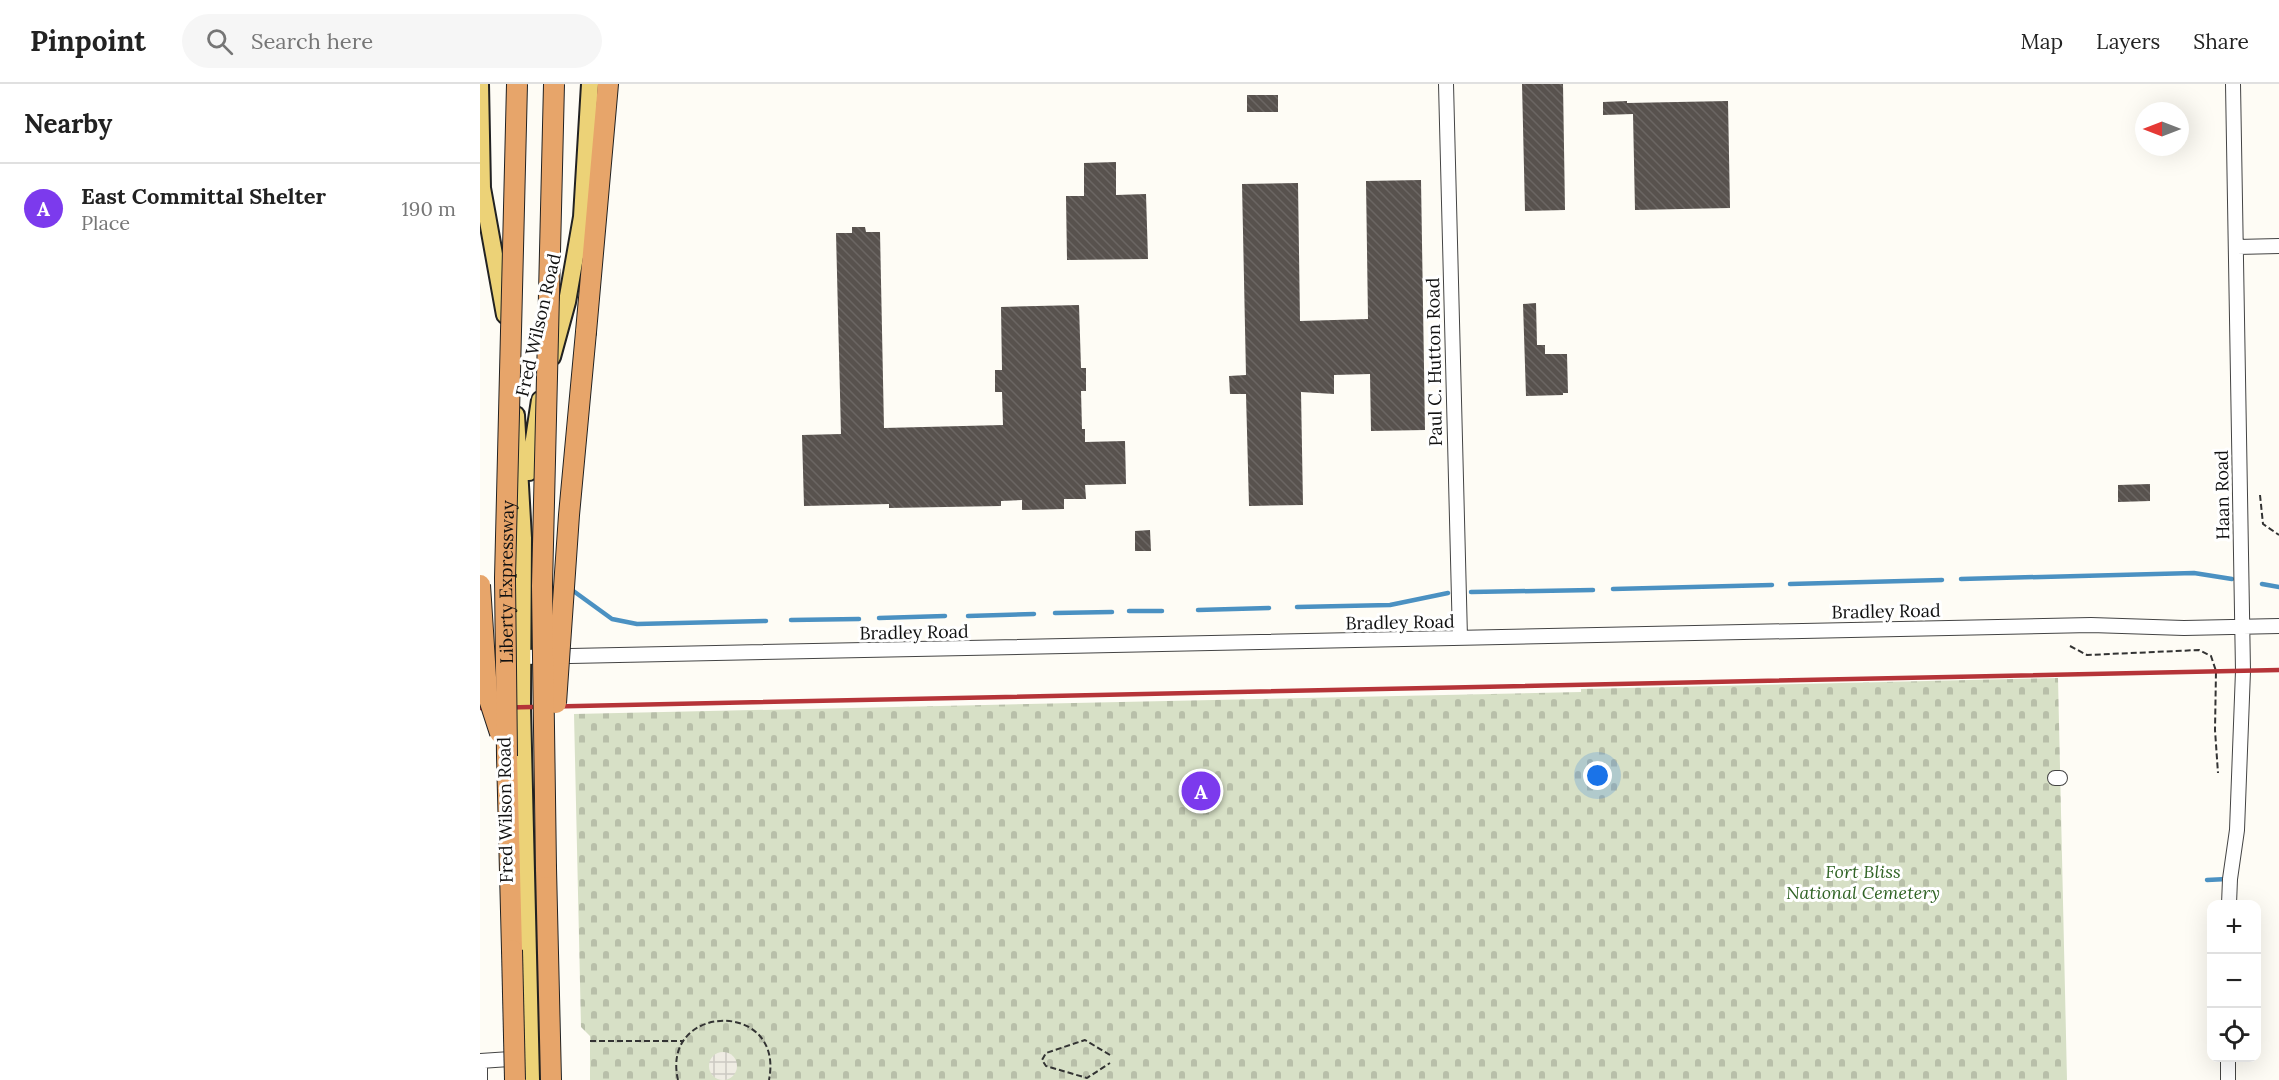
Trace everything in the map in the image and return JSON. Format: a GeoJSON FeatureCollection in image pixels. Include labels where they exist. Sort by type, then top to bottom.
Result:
{"type":"FeatureCollection","features":[{"type":"Feature","properties":{"kind":"highway","name":"Liberty Expressway"},"geometry":{"type":"LineString","coordinates":[[515,1080],[507,756],[506,467],[517,84]]}},
{"type":"Feature","properties":{"kind":"highway","name":"Liberty Expressway"},"geometry":{"type":"LineString","coordinates":[[550,1080],[542,586],[554,84]]}},
{"type":"Feature","properties":{"kind":"highway"},"geometry":{"type":"LineString","coordinates":[[546,868],[568,527],[608,84]]}},
{"type":"Feature","properties":{"kind":"highway"},"geometry":{"type":"LineString","coordinates":[[480,585],[487,693],[507,756]]}},
{"type":"Feature","properties":{"kind":"main road","name":"Fred Wilson Road"},"geometry":{"type":"LineString","coordinates":[[480,84],[482,188],[500,281],[513,373],[523,538],[522,657],[531,1080]]}},
{"type":"Feature","properties":{"kind":"main road","name":"Fred Wilson Road"},"geometry":{"type":"LineString","coordinates":[[523,538],[530,455],[540,399],[567,302],[582,217],[590,84]]}},
{"type":"Feature","properties":{"kind":"street","name":"Paul C. Hutton Road"},"geometry":{"type":"LineString","coordinates":[[1446,84],[1460,638]]}},
{"type":"Feature","properties":{"kind":"street","name":"Haan Road"},"geometry":{"type":"LineString","coordinates":[[2229,900],[2237,830],[2243,627],[2233,84]]}},
{"type":"Feature","properties":{"kind":"street"},"geometry":{"type":"LineString","coordinates":[[2237,247],[2279,246]]}},
{"type":"Feature","properties":{"kind":"street","name":"Bradley Road"},"geometry":{"type":"LineString","coordinates":[[522,657],[2091,625],[2279,626]]}},
{"type":"Feature","properties":{"kind":"street"},"geometry":{"type":"LineString","coordinates":[[480,1061],[531,1058]]}},
{"type":"Feature","properties":{"kind":"street"},"geometry":{"type":"LineString","coordinates":[[2228,1062],[2228,1080]]}},
{"type":"Feature","properties":{"kind":"street"},"geometry":{"type":"LineString","coordinates":[[480,1066],[480,1080]]}},
{"type":"Feature","properties":{"kind":"path"},"geometry":{"type":"LineString","coordinates":[[2260,495],[2263,524],[2279,535]]}},
{"type":"Feature","properties":{"kind":"path"},"geometry":{"type":"LineString","coordinates":[[2070,646],[2087,655],[2199,650],[2211,656],[2217,671],[2215,730],[2218,773]]}},
{"type":"Feature","properties":{"kind":"path"},"geometry":{"type":"LineString","coordinates":[[678,1080],[676,1063],[684,1041],[706,1022],[721,1019],[736,1021],[751,1028],[762,1038],[769,1052],[769,1080]]}},
{"type":"Feature","properties":{"kind":"path"},"geometry":{"type":"LineString","coordinates":[[1110,1055],[1085,1040],[1046,1053],[1042,1060],[1046,1066],[1087,1078],[1110,1063]]}},
{"type":"Feature","properties":{"kind":"path"},"geometry":{"type":"LineString","coordinates":[[590,1041],[684,1041]]}},
{"type":"Feature","properties":{"kind":"green space","name":"Fort Bliss National Cemetery"},"geometry":{"type":"Polygon","coordinates":[[[2058,678],[2067,1080],[590,1080],[590,1036],[581,1027],[574,714],[1581,692],[1581,689],[2058,678]]]}},
{"type":"Feature","properties":{"kind":"shaded area"},"geometry":{"type":"Polygon","coordinates":[[[723,1052],[733,1056],[737,1066],[733,1076],[723,1080],[713,1076],[709,1066],[713,1056],[723,1052]]]}},
{"type":"Feature","properties":{"kind":"building"},"geometry":{"type":"Polygon","coordinates":[[[1522,84],[1563,84],[1565,210],[1525,211],[1522,84]]]}},
{"type":"Feature","properties":{"kind":"building"},"geometry":{"type":"Polygon","coordinates":[[[1247,95],[1278,95],[1278,112],[1247,112],[1247,95]]]}},
{"type":"Feature","properties":{"kind":"building"},"geometry":{"type":"Polygon","coordinates":[[[1627,101],[1627,103],[1728,101],[1730,208],[1635,210],[1633,114],[1603,115],[1603,102],[1627,101]]]}},
{"type":"Feature","properties":{"kind":"building"},"geometry":{"type":"Polygon","coordinates":[[[1116,162],[1116,195],[1146,194],[1148,259],[1067,260],[1066,196],[1084,196],[1084,163],[1116,162]]]}},
{"type":"Feature","properties":{"kind":"building"},"geometry":{"type":"Polygon","coordinates":[[[1421,180],[1425,430],[1371,431],[1370,374],[1334,375],[1334,394],[1301,392],[1303,505],[1249,506],[1246,394],[1230,394],[1229,376],[1246,375],[1242,184],[1298,183],[1300,321],[1368,319],[1366,181],[1421,180]]]}},
{"type":"Feature","properties":{"kind":"building"},"geometry":{"type":"Polygon","coordinates":[[[852,227],[865,227],[866,232],[880,232],[884,428],[1003,425],[1002,392],[995,392],[995,370],[1002,370],[1001,307],[1079,305],[1081,368],[1086,368],[1086,391],[1081,391],[1082,429],[1085,429],[1085,442],[1125,441],[1126,484],[1085,485],[1086,499],[1064,499],[1064,509],[1022,510],[1022,500],[1001,501],[1001,506],[889,508],[889,504],[804,506],[802,435],[841,434],[836,233],[852,233],[852,227]]]}},
{"type":"Feature","properties":{"kind":"building"},"geometry":{"type":"Polygon","coordinates":[[[1536,303],[1537,345],[1545,345],[1545,354],[1567,354],[1568,393],[1563,393],[1563,395],[1526,396],[1523,304],[1536,303]]]}},
{"type":"Feature","properties":{"kind":"building"},"geometry":{"type":"Polygon","coordinates":[[[2150,484],[2150,501],[2118,502],[2118,485],[2150,484]]]}},
{"type":"Feature","properties":{"kind":"building"},"geometry":{"type":"Polygon","coordinates":[[[1150,530],[1151,551],[1135,551],[1135,531],[1150,530]]]}},
{"type":"Feature","properties":{"kind":"building"},"geometry":{"type":"Polygon","coordinates":[[[1210,780],[1210,801],[1192,802],[1191,781],[1210,780]]]}},
{"type":"Feature","properties":{"kind":"waterway"},"geometry":{"type":"LineString","coordinates":[[1961,579],[2194,573],[2232,579]]}},
{"type":"Feature","properties":{"kind":"waterway"},"geometry":{"type":"LineString","coordinates":[[1790,584],[1942,580]]}},
{"type":"Feature","properties":{"kind":"waterway"},"geometry":{"type":"LineString","coordinates":[[2262,584],[2279,587]]}},
{"type":"Feature","properties":{"kind":"waterway"},"geometry":{"type":"LineString","coordinates":[[1613,589],[1772,585]]}},
{"type":"Feature","properties":{"kind":"waterway"},"geometry":{"type":"LineString","coordinates":[[572,590],[612,619],[637,624],[766,621]]}},
{"type":"Feature","properties":{"kind":"waterway"},"geometry":{"type":"LineString","coordinates":[[1471,592],[1593,590]]}},
{"type":"Feature","properties":{"kind":"waterway"},"geometry":{"type":"LineString","coordinates":[[1297,607],[1390,605],[1448,593]]}},
{"type":"Feature","properties":{"kind":"waterway"},"geometry":{"type":"LineString","coordinates":[[1198,610],[1269,608]]}},
{"type":"Feature","properties":{"kind":"waterway"},"geometry":{"type":"LineString","coordinates":[[1129,611],[1162,611]]}},
{"type":"Feature","properties":{"kind":"waterway"},"geometry":{"type":"LineString","coordinates":[[1055,613],[1112,612]]}},
{"type":"Feature","properties":{"kind":"waterway"},"geometry":{"type":"LineString","coordinates":[[968,616],[1034,614]]}},
{"type":"Feature","properties":{"kind":"waterway"},"geometry":{"type":"LineString","coordinates":[[879,618],[945,616]]}},
{"type":"Feature","properties":{"kind":"waterway"},"geometry":{"type":"LineString","coordinates":[[791,620],[859,619]]}},
{"type":"Feature","properties":{"kind":"waterway"},"geometry":{"type":"LineString","coordinates":[[2207,880],[2227,879]]}},
{"type":"Feature","properties":{"kind":"railway"},"geometry":{"type":"LineString","coordinates":[[480,708],[2279,670]]}},
{"type":"Feature","properties":{"kind":"place","name":"East Committal Shelter"},"geometry":{"type":"Point","coordinates":[1201,791]}}]}
